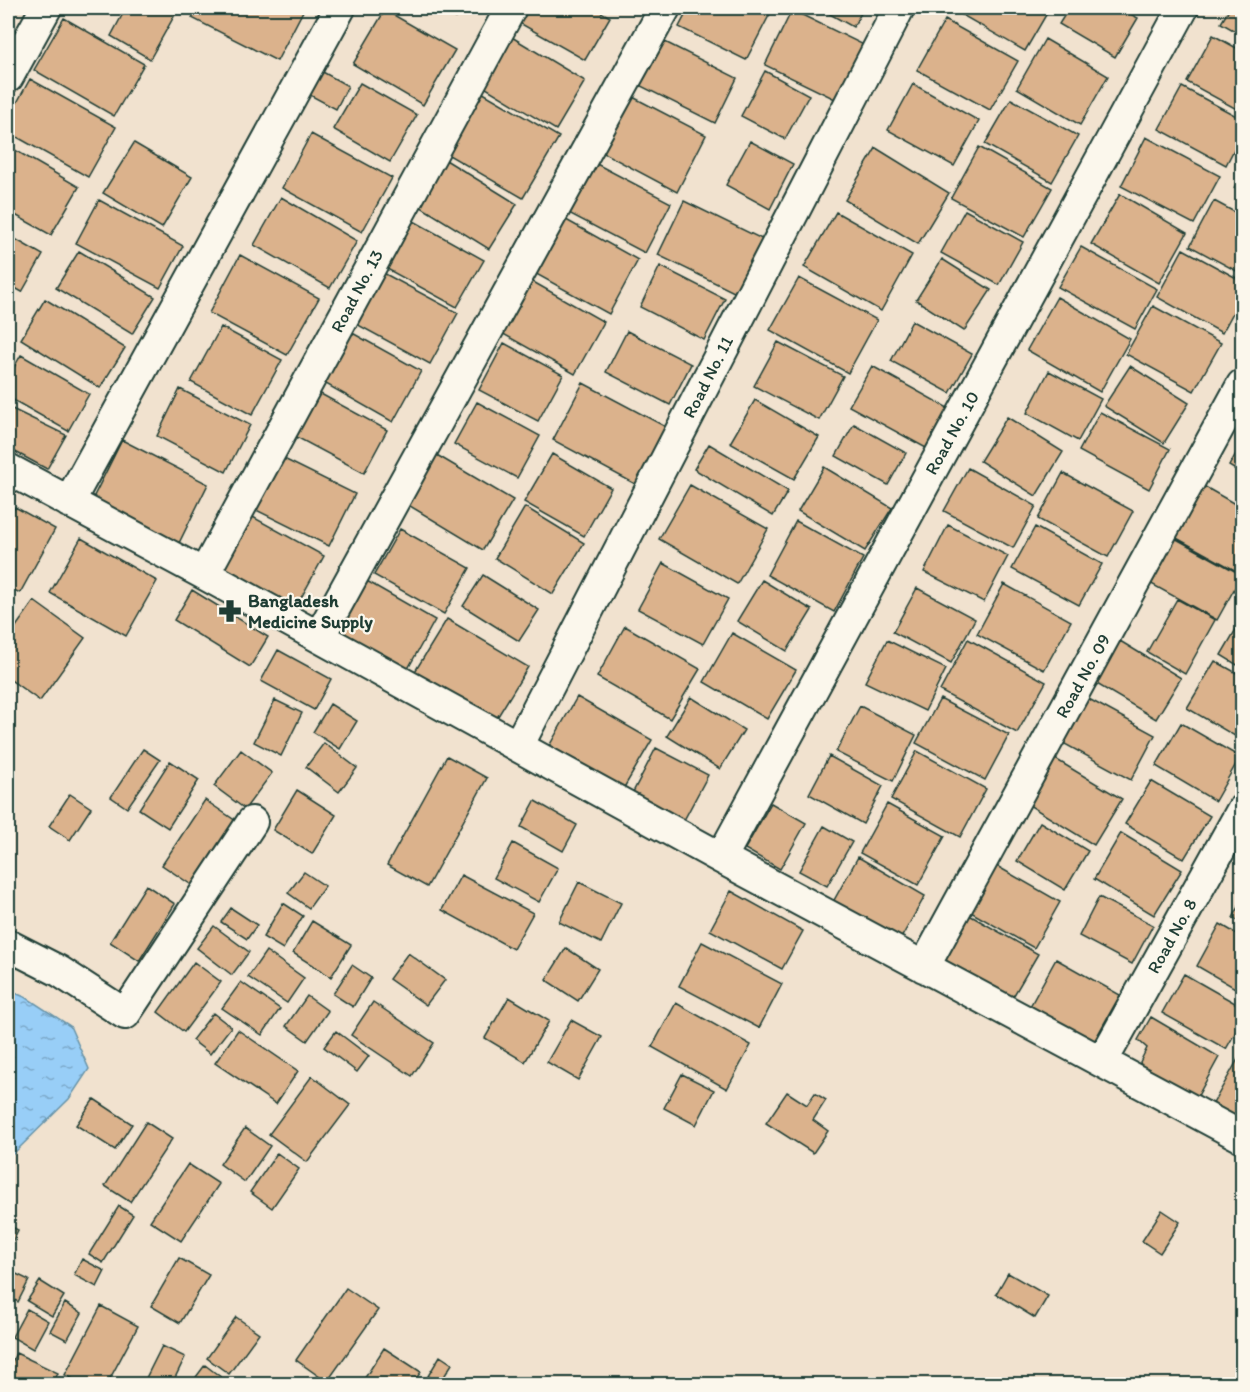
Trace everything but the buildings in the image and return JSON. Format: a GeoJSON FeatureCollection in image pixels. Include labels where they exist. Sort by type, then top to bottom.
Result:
{"type":"FeatureCollection","features":[{"type":"Feature","properties":{"kind":"street"},"geometry":{"type":"LineString","coordinates":[[8,77],[46,8]]}},
{"type":"Feature","properties":{"kind":"street"},"geometry":{"type":"LineString","coordinates":[[69,502],[340,8]]}},
{"type":"Feature","properties":{"kind":"street","name":"Road No. 13"},"geometry":{"type":"LineString","coordinates":[[204,574],[511,8]]}},
{"type":"Feature","properties":{"kind":"street"},"geometry":{"type":"LineString","coordinates":[[319,637],[665,8]]}},
{"type":"Feature","properties":{"kind":"street","name":"Road No. 11"},"geometry":{"type":"LineString","coordinates":[[518,746],[899,8]]}},
{"type":"Feature","properties":{"kind":"street","name":"Road No. 10"},"geometry":{"type":"LineString","coordinates":[[721,858],[1184,8]]}},
{"type":"Feature","properties":{"kind":"street","name":"Road No. 09"},"geometry":{"type":"LineString","coordinates":[[924,966],[1242,385]]}},
{"type":"Feature","properties":{"kind":"street"},"geometry":{"type":"LineString","coordinates":[[8,469],[721,858],[1242,1137]]}},
{"type":"Feature","properties":{"kind":"street","name":"Road No. 8"},"geometry":{"type":"LineString","coordinates":[[1102,1062],[1242,810]]}},
{"type":"Feature","properties":{"kind":"street"},"geometry":{"type":"LineString","coordinates":[[8,945],[59,971],[125,1014],[252,822]]}},
{"type":"Feature","properties":{"kind":"water"},"geometry":{"type":"Polygon","coordinates":[[[8,990],[27,998],[70,1026],[89,1069],[69,1099],[13,1154],[8,1154],[8,990]]]}},
{"type":"Feature","properties":{"kind":"place","name":"Bangladesh Medicine Supply"},"geometry":{"type":"Point","coordinates":[230,611]}}]}
